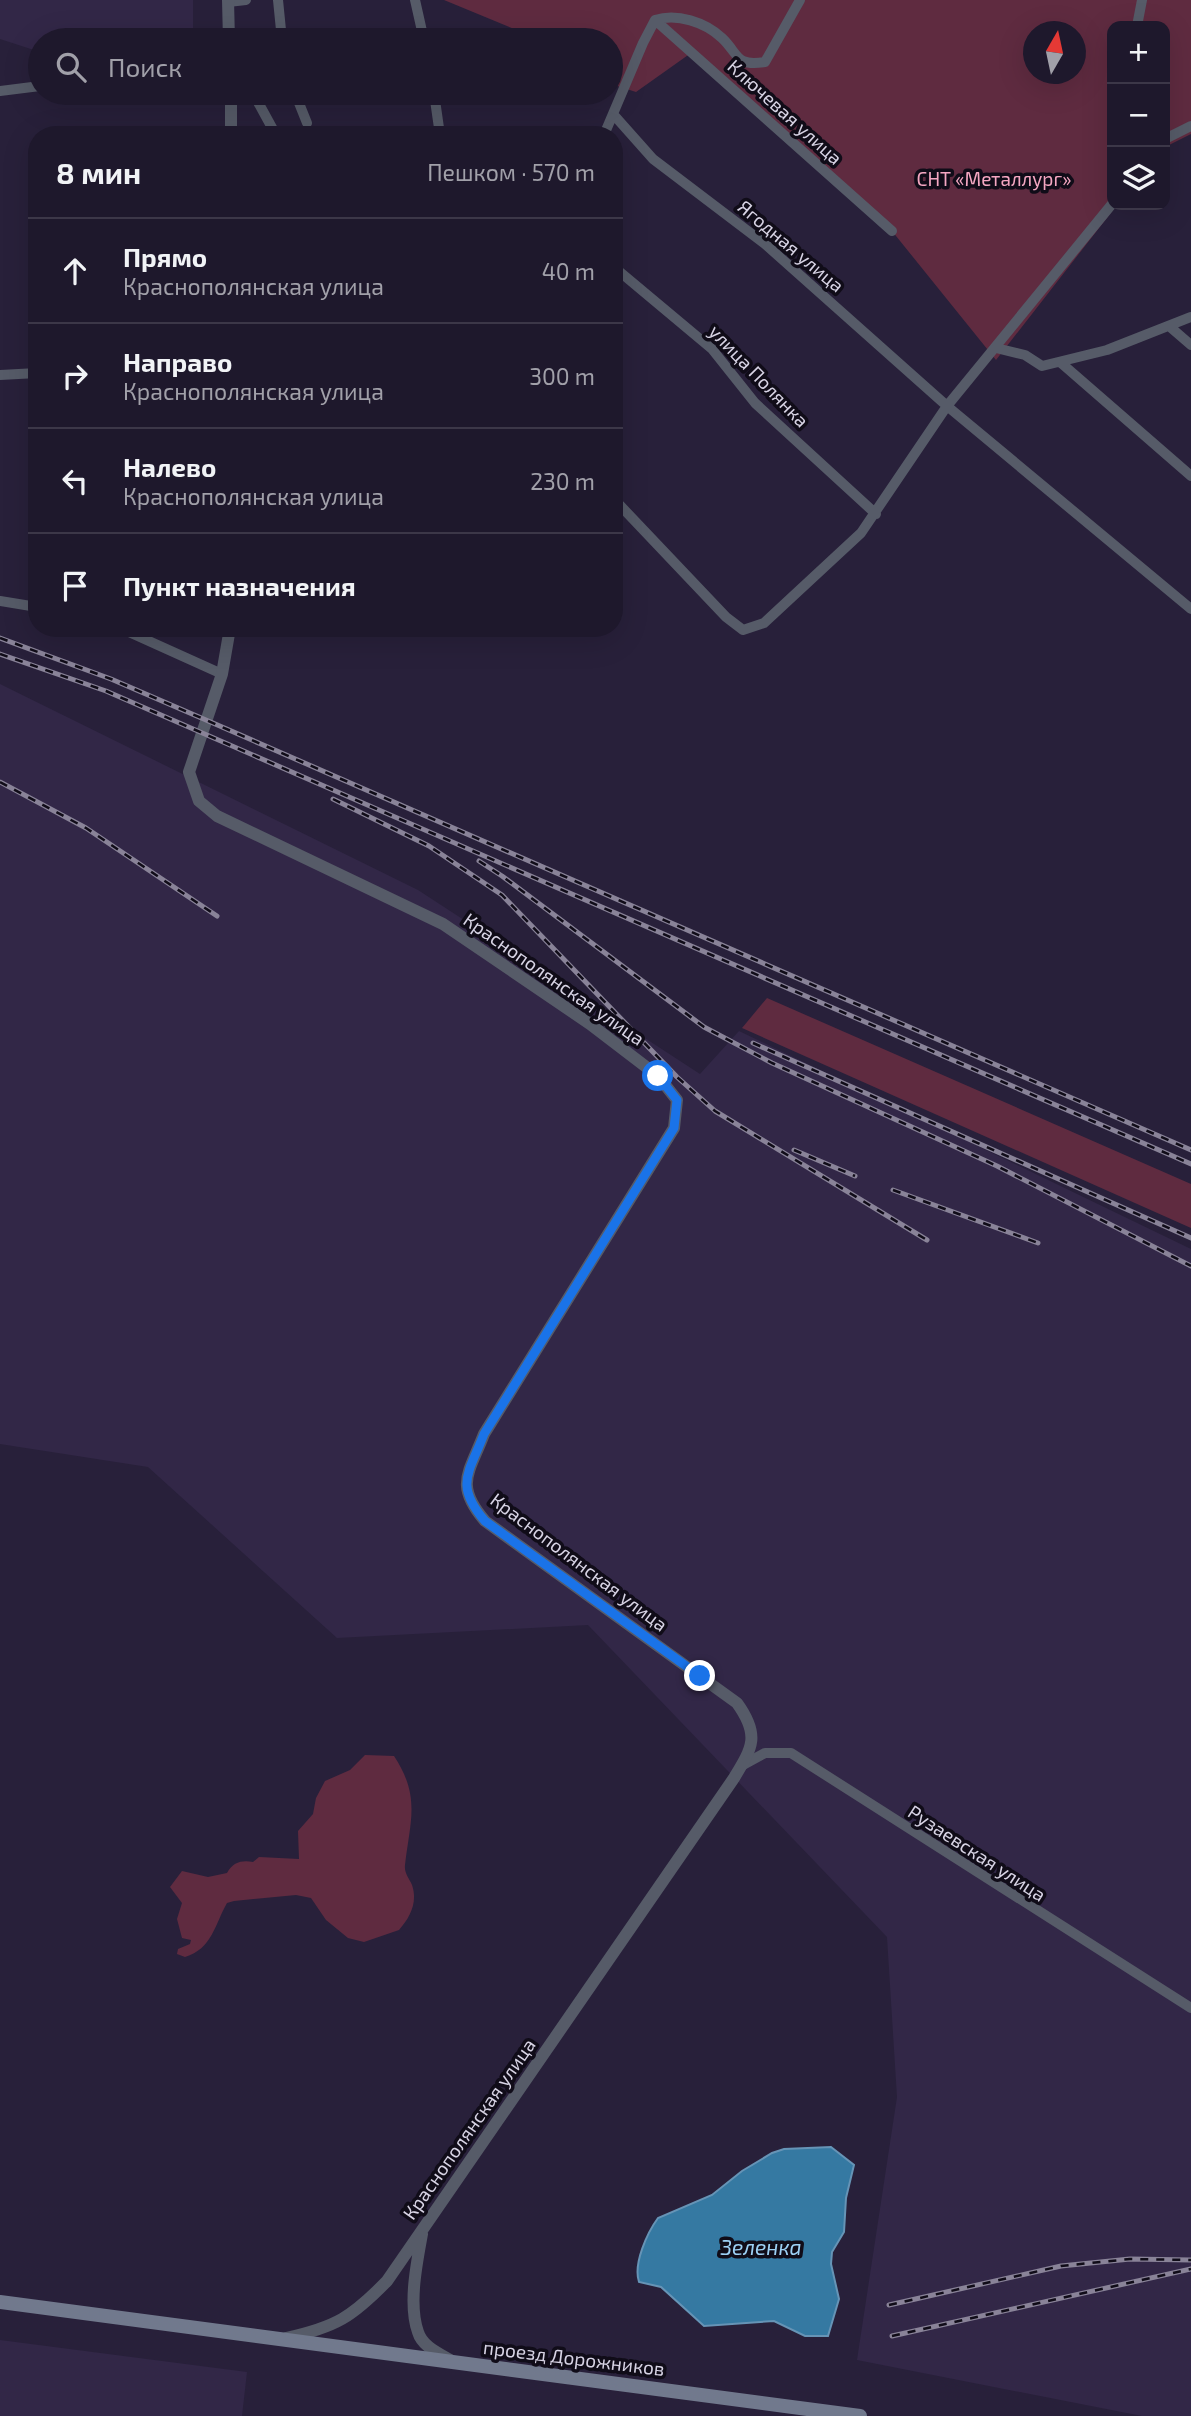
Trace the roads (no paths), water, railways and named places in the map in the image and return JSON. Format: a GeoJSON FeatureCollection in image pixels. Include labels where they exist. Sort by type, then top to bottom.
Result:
{"type":"FeatureCollection","features":[{"type":"Feature","properties":{"kind":"main road","name":"Краснополянская улица"},"geometry":{"type":"LineString","coordinates":[[0,2302],[285,2338]]}},
{"type":"Feature","properties":{"kind":"main road","name":"проезд Дорожников"},"geometry":{"type":"LineString","coordinates":[[285,2338],[860,2416]]}},
{"type":"Feature","properties":{"kind":"street"},"geometry":{"type":"LineString","coordinates":[[229,28],[228,1],[246,0]]}},
{"type":"Feature","properties":{"kind":"street"},"geometry":{"type":"LineString","coordinates":[[278,0],[281,28]]}},
{"type":"Feature","properties":{"kind":"street"},"geometry":{"type":"LineString","coordinates":[[415,0],[421,28]]}},
{"type":"Feature","properties":{"kind":"street"},"geometry":{"type":"LineString","coordinates":[[623,92],[655,20],[674,16],[692,21],[722,38],[736,58],[752,64],[765,62],[800,0]]}},
{"type":"Feature","properties":{"kind":"street"},"geometry":{"type":"LineString","coordinates":[[1139,21],[1142,0]]}},
{"type":"Feature","properties":{"kind":"street","name":"Ключевая улица"},"geometry":{"type":"LineString","coordinates":[[655,20],[892,231]]}},
{"type":"Feature","properties":{"kind":"street"},"geometry":{"type":"LineString","coordinates":[[0,92],[28,88]]}},
{"type":"Feature","properties":{"kind":"street"},"geometry":{"type":"LineString","coordinates":[[231,105],[231,126]]}},
{"type":"Feature","properties":{"kind":"street"},"geometry":{"type":"LineString","coordinates":[[260,105],[271,126]]}},
{"type":"Feature","properties":{"kind":"street"},"geometry":{"type":"LineString","coordinates":[[300,105],[307,123]]}},
{"type":"Feature","properties":{"kind":"street"},"geometry":{"type":"LineString","coordinates":[[436,105],[439,126]]}},
{"type":"Feature","properties":{"kind":"street"},"geometry":{"type":"LineString","coordinates":[[608,126],[617,105]]}},
{"type":"Feature","properties":{"kind":"street","name":"Ягодная улица"},"geometry":{"type":"LineString","coordinates":[[613,114],[653,159],[765,244],[947,405],[1191,609]]}},
{"type":"Feature","properties":{"kind":"street"},"geometry":{"type":"LineString","coordinates":[[1170,136],[1191,126]]}},
{"type":"Feature","properties":{"kind":"street"},"geometry":{"type":"LineString","coordinates":[[623,508],[726,617],[743,630],[764,623],[861,533],[947,405],[1107,210]]}},
{"type":"Feature","properties":{"kind":"street","name":"улица Полянка"},"geometry":{"type":"LineString","coordinates":[[623,274],[712,348],[755,403],[876,514]]}},
{"type":"Feature","properties":{"kind":"street"},"geometry":{"type":"LineString","coordinates":[[996,348],[1025,355],[1042,366],[1107,350],[1191,317]]}},
{"type":"Feature","properties":{"kind":"street"},"geometry":{"type":"LineString","coordinates":[[1169,326],[1191,345]]}},
{"type":"Feature","properties":{"kind":"street"},"geometry":{"type":"LineString","coordinates":[[1060,362],[1191,476]]}},
{"type":"Feature","properties":{"kind":"street"},"geometry":{"type":"LineString","coordinates":[[0,374],[28,373]]}},
{"type":"Feature","properties":{"kind":"street"},"geometry":{"type":"LineString","coordinates":[[0,601],[28,606]]}},
{"type":"Feature","properties":{"kind":"street"},"geometry":{"type":"LineString","coordinates":[[140,637],[222,674]]}},
{"type":"Feature","properties":{"kind":"street","name":"Краснополянская улица"},"geometry":{"type":"LineString","coordinates":[[228,637],[222,674],[189,772],[199,801],[217,816],[443,925],[590,1024],[658,1076],[677,1100],[674,1128],[484,1434],[465,1483],[469,1503],[485,1521],[737,1703],[750,1721],[753,1737],[750,1752],[741,1766],[387,2281],[361,2308],[327,2329],[285,2338]]}},
{"type":"Feature","properties":{"kind":"street","name":"Рузаевская улица"},"geometry":{"type":"LineString","coordinates":[[741,1766],[765,1753],[791,1752],[1191,2008]]}},
{"type":"Feature","properties":{"kind":"street"},"geometry":{"type":"LineString","coordinates":[[423,2230],[415,2303],[418,2333],[430,2349],[455,2363]]}},
{"type":"Feature","properties":{"kind":"water","name":"Зеленка"},"geometry":{"type":"Polygon","coordinates":[[[831,2147],[854,2165],[846,2198],[844,2232],[832,2252],[831,2264],[839,2299],[828,2336],[805,2336],[774,2321],[704,2326],[661,2287],[639,2282],[639,2258],[658,2218],[712,2195],[742,2171],[772,2153],[784,2149],[831,2147]]]}},
{"type":"Feature","properties":{"kind":"railway"},"geometry":{"type":"LineString","coordinates":[[0,638],[111,679],[1191,1150]]}},
{"type":"Feature","properties":{"kind":"railway"},"geometry":{"type":"LineString","coordinates":[[0,654],[106,691],[1191,1164]]}},
{"type":"Feature","properties":{"kind":"railway"},"geometry":{"type":"LineString","coordinates":[[0,782],[86,828],[217,916]]}},
{"type":"Feature","properties":{"kind":"railway"},"geometry":{"type":"LineString","coordinates":[[333,799],[429,846],[502,895],[677,1077],[715,1111],[927,1240]]}},
{"type":"Feature","properties":{"kind":"railway"},"geometry":{"type":"LineString","coordinates":[[479,861],[704,1027],[772,1063],[997,1166],[1191,1266]]}},
{"type":"Feature","properties":{"kind":"railway"},"geometry":{"type":"LineString","coordinates":[[753,1043],[1191,1238]]}},
{"type":"Feature","properties":{"kind":"railway"},"geometry":{"type":"LineString","coordinates":[[794,1150],[855,1176]]}},
{"type":"Feature","properties":{"kind":"railway"},"geometry":{"type":"LineString","coordinates":[[893,1190],[1038,1243]]}},
{"type":"Feature","properties":{"kind":"railway"},"geometry":{"type":"LineString","coordinates":[[889,2305],[1061,2266],[1130,2259],[1191,2260]]}},
{"type":"Feature","properties":{"kind":"railway"},"geometry":{"type":"LineString","coordinates":[[892,2336],[1191,2269]]}},
{"type":"Feature","properties":{"kind":"park label","name":"СНТ «Металлург»"},"geometry":{"type":"Point","coordinates":[994,179]}}]}
